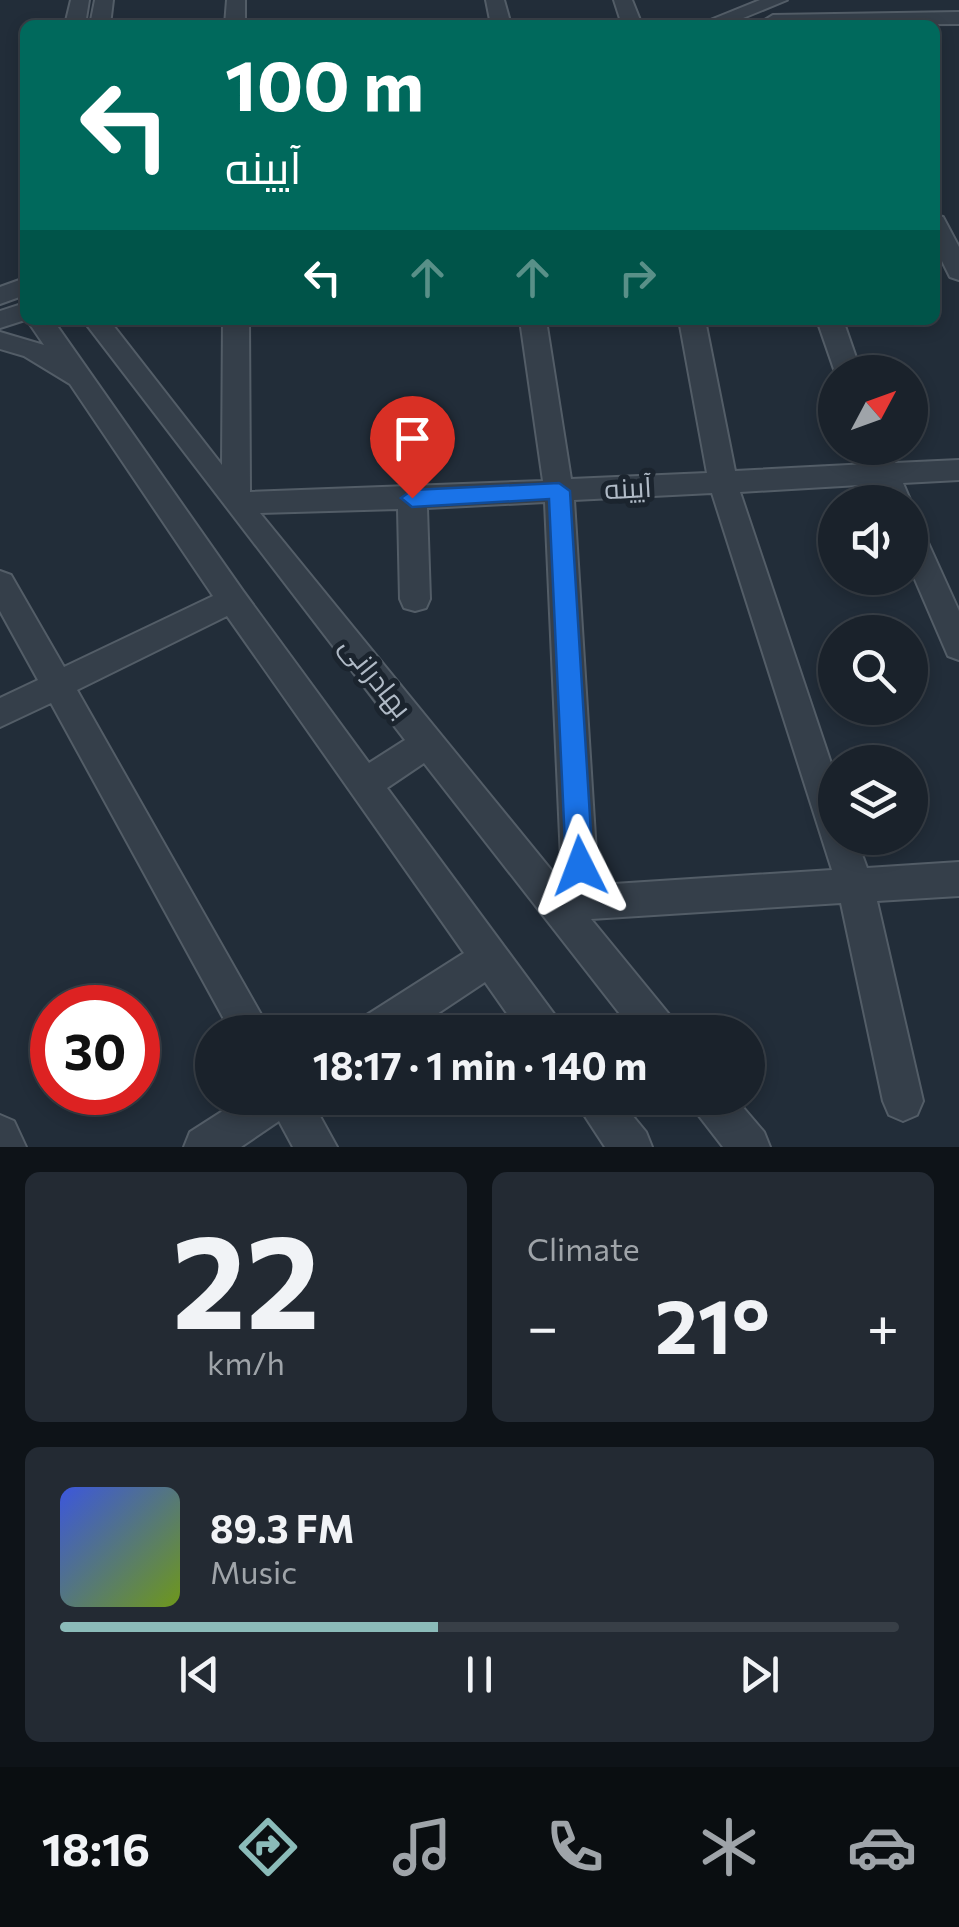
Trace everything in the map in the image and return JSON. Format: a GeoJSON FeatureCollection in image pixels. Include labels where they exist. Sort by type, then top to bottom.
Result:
{"type":"FeatureCollection","features":[{"type":"Feature","properties":{"kind":"street"},"geometry":{"type":"LineString","coordinates":[[729,20],[828,0]]}},
{"type":"Feature","properties":{"kind":"street"},"geometry":{"type":"LineString","coordinates":[[886,20],[959,16],[953,0]]}},
{"type":"Feature","properties":{"kind":"street"},"geometry":{"type":"LineString","coordinates":[[770,10],[836,20]]}},
{"type":"Feature","properties":{"kind":"street"},"geometry":{"type":"LineString","coordinates":[[940,232],[959,272]]}},
{"type":"Feature","properties":{"kind":"street"},"geometry":{"type":"LineString","coordinates":[[0,320],[20,291]]}},
{"type":"Feature","properties":{"kind":"street"},"geometry":{"type":"LineString","coordinates":[[43,325],[232,600],[530,1015]]}},
{"type":"Feature","properties":{"kind":"street","name":"بهادرانی"},"geometry":{"type":"LineString","coordinates":[[100,325],[236,503],[644,1015]]}},
{"type":"Feature","properties":{"kind":"street"},"geometry":{"type":"LineString","coordinates":[[82,382],[80,369],[89,362],[101,358],[126,359],[114,325]]}},
{"type":"Feature","properties":{"kind":"street"},"geometry":{"type":"LineString","coordinates":[[236,325],[236,503]]}},
{"type":"Feature","properties":{"kind":"street"},"geometry":{"type":"LineString","coordinates":[[533,325],[559,491],[582,903]]}},
{"type":"Feature","properties":{"kind":"street"},"geometry":{"type":"LineString","coordinates":[[693,325],[722,483],[818,775]]}},
{"type":"Feature","properties":{"kind":"street"},"geometry":{"type":"LineString","coordinates":[[832,325],[842,355]]}},
{"type":"Feature","properties":{"kind":"street"},"geometry":{"type":"LineString","coordinates":[[0,340],[33,350],[82,382]]}},
{"type":"Feature","properties":{"kind":"street","name":"آیینه"},"geometry":{"type":"LineString","coordinates":[[236,503],[722,483],[851,465]]}},
{"type":"Feature","properties":{"kind":"street","name":"آیینه"},"geometry":{"type":"LineString","coordinates":[[915,465],[959,470]]}},
{"type":"Feature","properties":{"kind":"street"},"geometry":{"type":"LineString","coordinates":[[412,498],[415,599]]}},
{"type":"Feature","properties":{"kind":"street"},"geometry":{"type":"LineString","coordinates":[[928,575],[959,647]]}},
{"type":"Feature","properties":{"kind":"street"},"geometry":{"type":"LineString","coordinates":[[0,583],[242,1015]]}},
{"type":"Feature","properties":{"kind":"street"},"geometry":{"type":"LineString","coordinates":[[0,713],[232,600]]}},
{"type":"Feature","properties":{"kind":"street"},"geometry":{"type":"LineString","coordinates":[[363,785],[429,742]]}},
{"type":"Feature","properties":{"kind":"street"},"geometry":{"type":"LineString","coordinates":[[844,855],[855,886],[904,1101]]}},
{"type":"Feature","properties":{"kind":"street"},"geometry":{"type":"LineString","coordinates":[[546,892],[582,903],[959,879]]}},
{"type":"Feature","properties":{"kind":"street"},"geometry":{"type":"LineString","coordinates":[[402,1015],[487,959]]}},
{"type":"Feature","properties":{"kind":"street"},"geometry":{"type":"LineString","coordinates":[[205,1147],[253,1115]]}},
{"type":"Feature","properties":{"kind":"street"},"geometry":{"type":"LineString","coordinates":[[298,1115],[316,1147]]}},
{"type":"Feature","properties":{"kind":"street"},"geometry":{"type":"LineString","coordinates":[[606,1115],[631,1147]]}},
{"type":"Feature","properties":{"kind":"street"},"geometry":{"type":"LineString","coordinates":[[724,1115],[749,1147]]}},
{"type":"Feature","properties":{"kind":"street"},"geometry":{"type":"LineString","coordinates":[[0,1135],[5,1147]]}},
{"type":"Feature","properties":{"kind":"route"},"geometry":{"type":"LineString","coordinates":[[412,498],[559,491],[580,866]]}}]}
